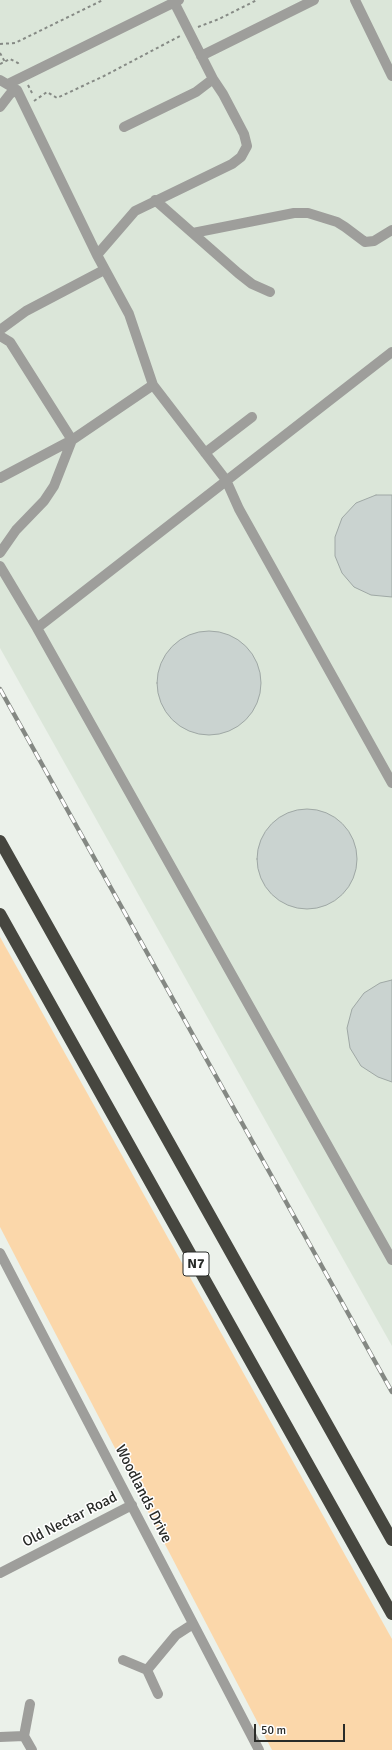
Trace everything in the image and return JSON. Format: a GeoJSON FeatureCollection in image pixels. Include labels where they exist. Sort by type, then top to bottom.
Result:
{"type":"FeatureCollection","features":[{"type":"Feature","properties":{"kind":"highway","name":"N7"},"geometry":{"type":"LineString","coordinates":[[0,841],[392,1540]]}},
{"type":"Feature","properties":{"kind":"highway","name":"N7"},"geometry":{"type":"LineString","coordinates":[[0,914],[392,1614]]}},
{"type":"Feature","properties":{"kind":"street"},"geometry":{"type":"LineString","coordinates":[[201,56],[314,0]]}},
{"type":"Feature","properties":{"kind":"street"},"geometry":{"type":"LineString","coordinates":[[354,0],[392,76]]}},
{"type":"Feature","properties":{"kind":"street"},"geometry":{"type":"LineString","coordinates":[[4,82],[177,1],[189,32],[201,56],[244,134],[247,141],[245,152],[232,164],[135,211],[97,255]]}},
{"type":"Feature","properties":{"kind":"street"},"geometry":{"type":"LineString","coordinates":[[124,127],[196,92],[213,79]]}},
{"type":"Feature","properties":{"kind":"street"},"geometry":{"type":"LineString","coordinates":[[4,82],[18,90],[104,270],[129,314],[153,385],[226,480],[239,508],[392,783]]}},
{"type":"Feature","properties":{"kind":"street"},"geometry":{"type":"LineString","coordinates":[[0,107],[10,94],[18,90]]}},
{"type":"Feature","properties":{"kind":"street"},"geometry":{"type":"LineString","coordinates":[[155,200],[238,273],[252,284],[270,292]]}},
{"type":"Feature","properties":{"kind":"street"},"geometry":{"type":"LineString","coordinates":[[193,233],[294,213],[308,213],[337,222],[345,226],[365,242],[374,241],[392,230]]}},
{"type":"Feature","properties":{"kind":"street"},"geometry":{"type":"LineString","coordinates":[[0,330],[26,311],[104,270]]}},
{"type":"Feature","properties":{"kind":"street"},"geometry":{"type":"LineString","coordinates":[[0,336],[10,342],[72,440]]}},
{"type":"Feature","properties":{"kind":"street"},"geometry":{"type":"LineString","coordinates":[[37,628],[392,352]]}},
{"type":"Feature","properties":{"kind":"street"},"geometry":{"type":"LineString","coordinates":[[0,478],[72,440],[153,385]]}},
{"type":"Feature","properties":{"kind":"street"},"geometry":{"type":"LineString","coordinates":[[205,453],[252,417]]}},
{"type":"Feature","properties":{"kind":"street"},"geometry":{"type":"LineString","coordinates":[[0,553],[16,530],[44,501],[54,486],[72,440]]}},
{"type":"Feature","properties":{"kind":"street"},"geometry":{"type":"LineString","coordinates":[[0,566],[37,628],[392,1260]]}},
{"type":"Feature","properties":{"kind":"street","name":"Woodlands Drive"},"geometry":{"type":"LineString","coordinates":[[0,1253],[259,1750]]}},
{"type":"Feature","properties":{"kind":"street","name":"Old Nectar Road"},"geometry":{"type":"LineString","coordinates":[[0,1573],[132,1504]]}},
{"type":"Feature","properties":{"kind":"street"},"geometry":{"type":"LineString","coordinates":[[147,1670],[176,1635],[194,1624]]}},
{"type":"Feature","properties":{"kind":"street"},"geometry":{"type":"LineString","coordinates":[[123,1660],[147,1670],[158,1694]]}},
{"type":"Feature","properties":{"kind":"street"},"geometry":{"type":"LineString","coordinates":[[30,1704],[24,1736],[32,1750]]}},
{"type":"Feature","properties":{"kind":"street"},"geometry":{"type":"LineString","coordinates":[[0,1737],[24,1736]]}},
{"type":"Feature","properties":{"kind":"path"},"geometry":{"type":"LineString","coordinates":[[0,44],[15,43],[103,0]]}},
{"type":"Feature","properties":{"kind":"path"},"geometry":{"type":"LineString","coordinates":[[35,100],[47,92],[57,98],[257,0]]}},
{"type":"Feature","properties":{"kind":"path"},"geometry":{"type":"LineString","coordinates":[[0,53],[5,62]]}},
{"type":"Feature","properties":{"kind":"shaded area"},"geometry":{"type":"Polygon","coordinates":[[[0,0],[392,0],[392,1346],[0,648],[0,0]]]}},
{"type":"Feature","properties":{"kind":"shaded area"},"geometry":{"type":"Polygon","coordinates":[[[0,937],[392,1639],[392,1750],[272,1750],[0,1227],[0,937]]]}},
{"type":"Feature","properties":{"kind":"building"},"geometry":{"type":"Polygon","coordinates":[[[376,495],[392,495],[392,597],[371,595],[354,587],[342,573],[335,556],[335,537],[342,518],[356,503],[376,495]]]}},
{"type":"Feature","properties":{"kind":"building"},"geometry":{"type":"Polygon","coordinates":[[[209,631],[229,635],[246,646],[257,663],[261,683],[257,703],[246,720],[229,731],[209,735],[189,731],[172,720],[161,703],[157,683],[161,663],[172,646],[189,635],[209,631]]]}},
{"type":"Feature","properties":{"kind":"building"},"geometry":{"type":"Polygon","coordinates":[[[307,809],[317,810],[335,817],[349,831],[356,849],[356,869],[349,887],[335,901],[317,908],[307,909],[297,908],[279,901],[265,887],[258,869],[257,859],[258,849],[265,831],[279,817],[297,810],[307,809]]]}},
{"type":"Feature","properties":{"kind":"building"},"geometry":{"type":"Polygon","coordinates":[[[392,980],[392,1082],[378,1077],[361,1066],[350,1048],[347,1028],[352,1009],[364,993],[380,983],[392,980]]]}},
{"type":"Feature","properties":{"kind":"railway"},"geometry":{"type":"LineString","coordinates":[[0,689],[392,1392]]}}]}
